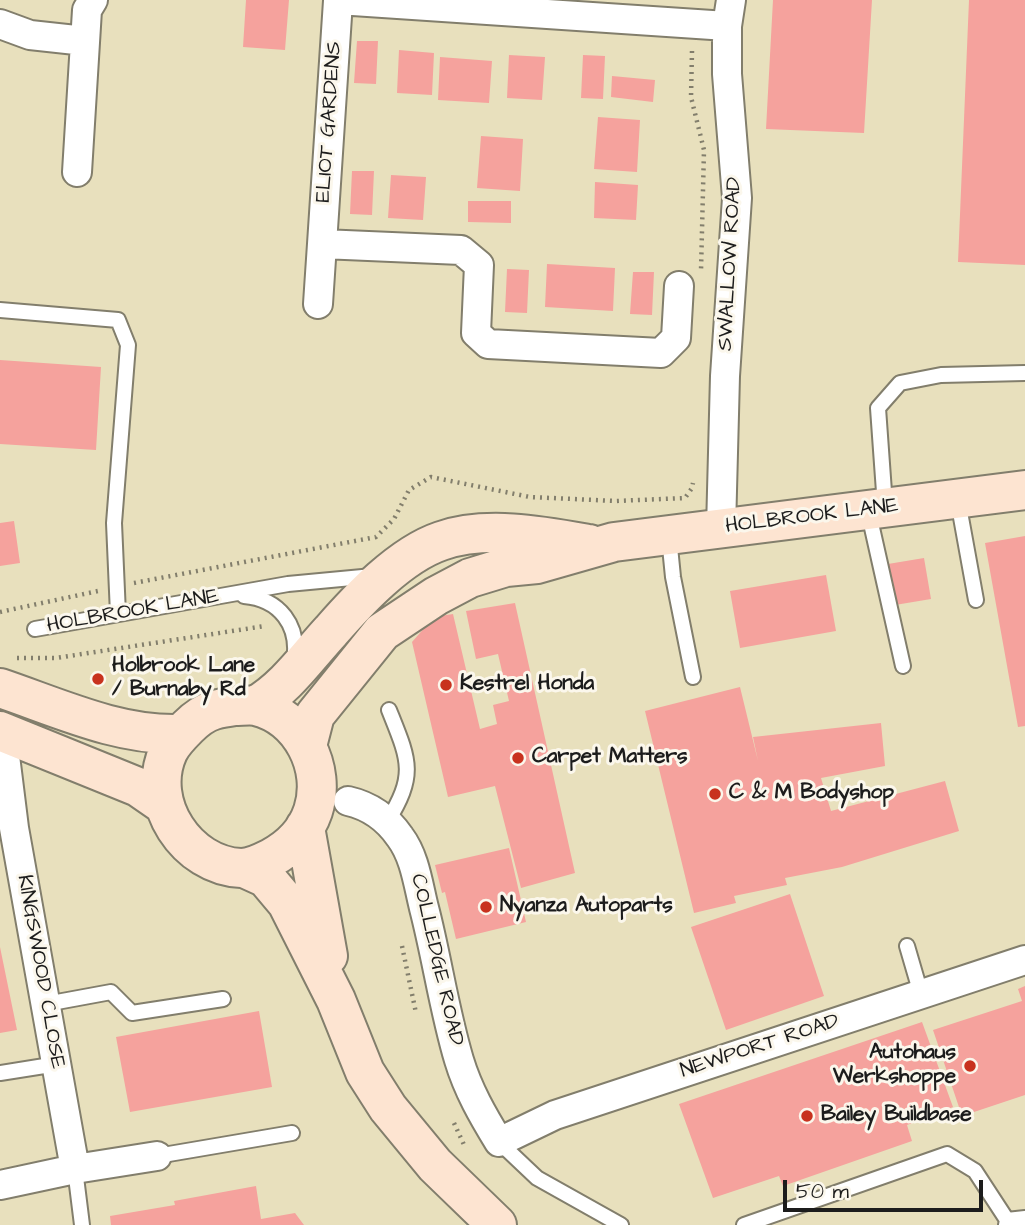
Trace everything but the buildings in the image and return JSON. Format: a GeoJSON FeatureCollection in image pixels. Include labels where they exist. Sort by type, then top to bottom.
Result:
{"type":"FeatureCollection","features":[{"type":"Feature","properties":{"kind":"main road","name":"HOLBROOK LANE"},"geometry":{"type":"LineString","coordinates":[[318,793],[315,715],[382,632],[436,596],[470,578],[506,567],[537,564],[600,545],[1025,490]]}},
{"type":"Feature","properties":{"kind":"main road","name":"HOLBROOK LANE"},"geometry":{"type":"LineString","coordinates":[[256,706],[279,689],[335,626],[387,575],[408,557],[441,540],[467,536],[534,535],[600,545]]}},
{"type":"Feature","properties":{"kind":"main road"},"geometry":{"type":"LineString","coordinates":[[4,672],[125,731],[155,735],[180,734]]}},
{"type":"Feature","properties":{"kind":"main road"},"geometry":{"type":"LineString","coordinates":[[336,1000],[318,793],[294,727],[256,706],[213,710],[196,719],[180,734],[168,751],[163,770],[164,805],[174,827],[188,846],[223,865],[244,868],[266,878],[287,903],[336,1000],[365,1072],[388,1108],[435,1165],[497,1225]]}},
{"type":"Feature","properties":{"kind":"main road"},"geometry":{"type":"LineString","coordinates":[[1,731],[138,787],[164,805]]}},
{"type":"Feature","properties":{"kind":"main road"},"geometry":{"type":"LineString","coordinates":[[244,868],[263,862],[294,843],[318,793]]}},
{"type":"Feature","properties":{"kind":"street"},"geometry":{"type":"LineString","coordinates":[[78,172],[87,10],[93,0]]}},
{"type":"Feature","properties":{"kind":"street"},"geometry":{"type":"LineString","coordinates":[[338,0],[729,13]]}},
{"type":"Feature","properties":{"kind":"street","name":"ELIOT GARDENS"},"geometry":{"type":"LineString","coordinates":[[318,304],[338,0]]}},
{"type":"Feature","properties":{"kind":"street","name":"SWALLOW ROAD"},"geometry":{"type":"LineString","coordinates":[[721,529],[725,376],[737,198],[736,158],[727,74],[729,13]]}},
{"type":"Feature","properties":{"kind":"street"},"geometry":{"type":"LineString","coordinates":[[0,24],[30,35],[85,41]]}},
{"type":"Feature","properties":{"kind":"street"},"geometry":{"type":"LineString","coordinates":[[322,244],[461,250],[479,265],[476,333],[488,344],[661,353],[676,338],[679,286]]}},
{"type":"Feature","properties":{"kind":"street","name":"KINGSWOOD CLOSE"},"geometry":{"type":"LineString","coordinates":[[1,731],[7,829],[46,1003],[75,1170]]}},
{"type":"Feature","properties":{"kind":"street","name":"COLLEDGE ROAD"},"geometry":{"type":"LineString","coordinates":[[318,793],[364,805],[387,822],[400,837],[414,864],[460,1064],[477,1107],[499,1142]]}},
{"type":"Feature","properties":{"kind":"street","name":"NEWPORT ROAD"},"geometry":{"type":"LineString","coordinates":[[499,1142],[555,1115],[1025,960]]}},
{"type":"Feature","properties":{"kind":"street"},"geometry":{"type":"LineString","coordinates":[[0,1185],[157,1156]]}},
{"type":"Feature","properties":{"kind":"lane"},"geometry":{"type":"LineString","coordinates":[[0,310],[118,320],[128,345],[114,523],[118,614]]}},
{"type":"Feature","properties":{"kind":"lane"},"geometry":{"type":"LineString","coordinates":[[903,666],[877,509],[878,408],[900,383],[941,374],[1025,373]]}},
{"type":"Feature","properties":{"kind":"lane"},"geometry":{"type":"LineString","coordinates":[[958,499],[976,600]]}},
{"type":"Feature","properties":{"kind":"lane"},"geometry":{"type":"LineString","coordinates":[[668,536],[673,577],[693,677]]}},
{"type":"Feature","properties":{"kind":"lane","name":"HOLBROOK LANE"},"geometry":{"type":"LineString","coordinates":[[35,629],[301,582],[387,575]]}},
{"type":"Feature","properties":{"kind":"lane","name":"HOLBROOK LANE"},"geometry":{"type":"LineString","coordinates":[[231,594],[265,601],[276,607],[290,621]]}},
{"type":"Feature","properties":{"kind":"lane"},"geometry":{"type":"LineString","coordinates":[[288,679],[295,653],[290,621]]}},
{"type":"Feature","properties":{"kind":"lane"},"geometry":{"type":"LineString","coordinates":[[387,822],[401,799],[407,780],[406,760],[389,710]]}},
{"type":"Feature","properties":{"kind":"lane"},"geometry":{"type":"LineString","coordinates":[[907,946],[921,994]]}},
{"type":"Feature","properties":{"kind":"lane"},"geometry":{"type":"LineString","coordinates":[[46,1003],[111,992],[132,1013],[223,999]]}},
{"type":"Feature","properties":{"kind":"lane"},"geometry":{"type":"LineString","coordinates":[[0,1073],[57,1064]]}},
{"type":"Feature","properties":{"kind":"lane"},"geometry":{"type":"LineString","coordinates":[[157,1156],[292,1133]]}},
{"type":"Feature","properties":{"kind":"lane"},"geometry":{"type":"LineString","coordinates":[[499,1142],[537,1178],[621,1225]]}},
{"type":"Feature","properties":{"kind":"lane"},"geometry":{"type":"LineString","coordinates":[[744,1225],[947,1154],[975,1171],[1006,1222],[1025,1218]]}},
{"type":"Feature","properties":{"kind":"lane"},"geometry":{"type":"LineString","coordinates":[[75,1170],[82,1225]]}},
{"type":"Feature","properties":{"kind":"path"},"geometry":{"type":"LineString","coordinates":[[0,612],[376,537],[394,519],[409,490],[431,477],[530,497],[616,501],[665,499]]}},
{"type":"Feature","properties":{"kind":"path"},"geometry":{"type":"LineString","coordinates":[[4,672],[34,660],[290,621]]}},
{"type":"Feature","properties":{"kind":"place","name":"Holbrook Lane / Burnaby Rd"},"geometry":{"type":"Point","coordinates":[98,679]}},
{"type":"Feature","properties":{"kind":"place","name":"Kestrel Honda"},"geometry":{"type":"Point","coordinates":[446,685]}},
{"type":"Feature","properties":{"kind":"place","name":"Carpet Matters"},"geometry":{"type":"Point","coordinates":[518,758]}},
{"type":"Feature","properties":{"kind":"place","name":"C & M Bodyshop"},"geometry":{"type":"Point","coordinates":[715,794]}},
{"type":"Feature","properties":{"kind":"place","name":"Nyanza Autoparts"},"geometry":{"type":"Point","coordinates":[486,907]}},
{"type":"Feature","properties":{"kind":"place","name":"Autohaus Werkshoppe"},"geometry":{"type":"Point","coordinates":[970,1066]}},
{"type":"Feature","properties":{"kind":"place","name":"Bailey Buildbase"},"geometry":{"type":"Point","coordinates":[807,1116]}}]}
